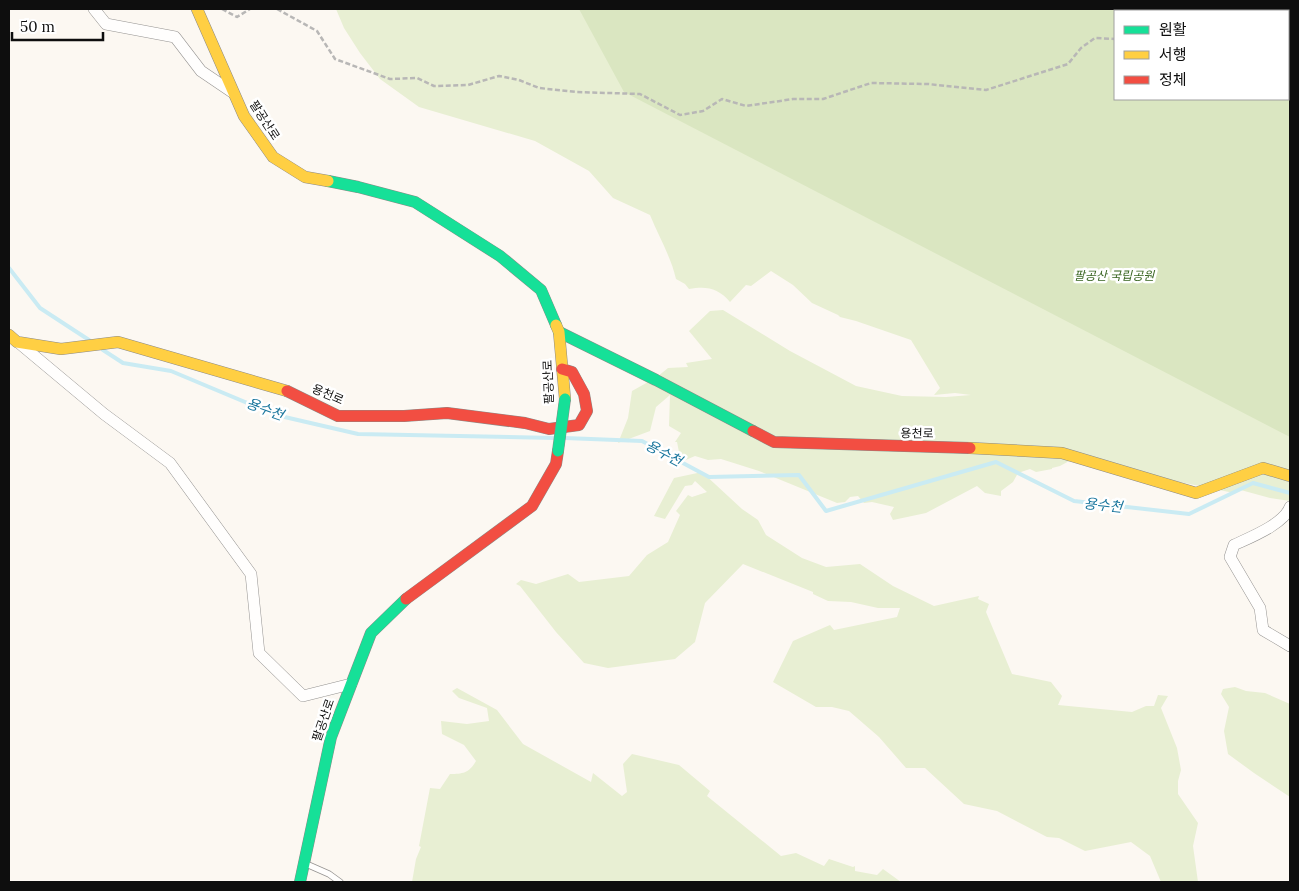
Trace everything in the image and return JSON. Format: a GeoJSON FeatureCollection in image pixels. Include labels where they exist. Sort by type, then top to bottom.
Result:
{"type":"FeatureCollection","features":[{"type":"Feature","properties":{"kind":"street"},"geometry":{"type":"LineString","coordinates":[[94,9],[106,24],[175,37],[201,71],[234,93]]}},
{"type":"Feature","properties":{"kind":"street","name":"팔공산로"},"geometry":{"type":"LineString","coordinates":[[197,9],[244,116],[273,157],[305,177],[358,187],[415,202],[500,256],[541,290],[559,332],[565,399],[556,464],[532,506],[411,594],[371,633],[331,736],[302,863],[300,882]]}},
{"type":"Feature","properties":{"kind":"street","name":"용천로"},"geometry":{"type":"LineString","coordinates":[[559,332],[774,442],[1008,449],[1062,453],[1196,493],[1263,468],[1290,476]]}},
{"type":"Feature","properties":{"kind":"street"},"geometry":{"type":"LineString","coordinates":[[13,339],[104,414],[170,463],[251,574],[260,653],[303,696],[351,684]]}},
{"type":"Feature","properties":{"kind":"street","name":"용천로"},"geometry":{"type":"LineString","coordinates":[[13,339],[61,348],[118,342],[283,389],[338,416],[404,416],[448,413],[524,423],[549,429],[579,425],[587,411],[584,394],[572,372],[562,369]]}},
{"type":"Feature","properties":{"kind":"street"},"geometry":{"type":"LineString","coordinates":[[1290,507],[1288,513],[1262,532],[1234,545],[1230,557],[1260,608],[1263,630],[1290,646]]}},
{"type":"Feature","properties":{"kind":"lane"},"geometry":{"type":"LineString","coordinates":[[302,863],[329,874],[340,882]]}},
{"type":"Feature","properties":{"kind":"path"},"geometry":{"type":"LineString","coordinates":[[222,9],[238,17],[250,9]]}},
{"type":"Feature","properties":{"kind":"path"},"geometry":{"type":"LineString","coordinates":[[277,9],[317,31],[335,59],[390,79],[417,78],[434,86],[468,85],[500,76],[519,80],[539,88],[577,92],[640,94],[680,115],[703,111],[722,99],[746,106],[792,98],[823,100],[870,83],[928,84],[986,90],[1068,64],[1081,48],[1095,38],[1114,39]]}},
{"type":"Feature","properties":{"kind":"green space","name":"팔공산 국립공원"},"geometry":{"type":"Polygon","coordinates":[[[336,9],[1290,9],[1290,501],[1237,489],[1234,493],[1071,460],[1052,469],[1036,472],[1030,469],[1018,473],[1013,482],[1001,491],[1001,496],[985,493],[977,486],[926,513],[893,520],[890,514],[894,507],[872,502],[864,503],[858,496],[850,497],[845,502],[837,503],[759,471],[721,459],[708,460],[695,456],[681,462],[677,442],[675,442],[681,433],[669,426],[670,395],[656,407],[650,431],[618,443],[628,418],[632,391],[657,377],[668,368],[688,367],[686,363],[712,359],[689,331],[710,311],[723,310],[790,351],[856,386],[902,396],[946,397],[971,395],[955,393],[934,395],[940,388],[911,340],[840,317],[812,303],[793,285],[771,271],[751,286],[746,285],[730,302],[726,297],[712,289],[689,289],[685,284],[676,279],[668,255],[650,215],[613,198],[589,171],[535,141],[419,107],[380,79],[344,28],[336,9]]]}},
{"type":"Feature","properties":{"kind":"green space"},"geometry":{"type":"Polygon","coordinates":[[[579,9],[1290,9],[1290,437],[624,92],[579,9]]]}},
{"type":"Feature","properties":{"kind":"green space"},"geometry":{"type":"Polygon","coordinates":[[[702,472],[742,509],[758,520],[766,535],[802,558],[826,567],[860,564],[893,586],[934,606],[979,596],[978,599],[989,604],[986,612],[1012,674],[1051,682],[1062,696],[1058,705],[1132,712],[1146,706],[1154,706],[1158,695],[1168,696],[1161,708],[1177,748],[1181,770],[1178,781],[1178,794],[1198,823],[1193,846],[1198,882],[1161,882],[1150,856],[1131,842],[1085,851],[1059,838],[1047,837],[997,811],[964,804],[925,768],[906,768],[879,737],[849,711],[832,707],[816,707],[773,682],[793,641],[830,625],[834,630],[897,617],[900,608],[878,608],[851,602],[828,601],[813,594],[813,592],[743,564],[705,603],[695,642],[675,659],[608,668],[584,663],[556,632],[520,586],[516,584],[521,580],[536,584],[568,574],[579,582],[629,576],[647,555],[668,542],[680,515],[676,511],[688,495],[692,497],[707,492],[695,481],[692,485],[685,486],[665,519],[654,516],[674,478],[702,472]]]}},
{"type":"Feature","properties":{"kind":"green space"},"geometry":{"type":"Polygon","coordinates":[[[1235,687],[1246,691],[1265,693],[1290,704],[1290,797],[1228,754],[1224,731],[1229,707],[1221,694],[1223,689],[1235,687]]]}},
{"type":"Feature","properties":{"kind":"green space"},"geometry":{"type":"Polygon","coordinates":[[[457,688],[497,710],[523,744],[591,782],[593,773],[622,796],[627,792],[623,764],[632,754],[679,765],[710,791],[707,796],[781,856],[796,853],[824,866],[829,859],[855,866],[855,871],[877,875],[883,869],[901,882],[412,882],[416,859],[421,847],[419,846],[430,788],[440,789],[450,774],[465,772],[476,761],[464,745],[442,734],[441,721],[467,724],[489,721],[487,708],[459,698],[452,691],[457,688]]]}},
{"type":"Feature","properties":{"kind":"waterway","name":"용수천"},"geometry":{"type":"LineString","coordinates":[[9,268],[40,308],[89,340]]}},
{"type":"Feature","properties":{"kind":"waterway","name":"용수천"},"geometry":{"type":"LineString","coordinates":[[103,350],[123,363],[171,371],[276,415],[358,434],[555,438]]}},
{"type":"Feature","properties":{"kind":"waterway","name":"용수천"},"geometry":{"type":"LineString","coordinates":[[565,438],[642,441],[709,477],[799,475],[826,511],[996,462],[1074,501],[1189,514],[1253,483],[1290,493]]}},
{"type":"Feature","properties":{"kind":"traffic: fast"},"geometry":{"type":"LineString","coordinates":[[328,181],[415,202],[500,256],[541,290],[556,325]]}},
{"type":"Feature","properties":{"kind":"traffic: fast"},"geometry":{"type":"LineString","coordinates":[[559,332],[753,431]]}},
{"type":"Feature","properties":{"kind":"traffic: fast"},"geometry":{"type":"LineString","coordinates":[[558,451],[565,399]]}},
{"type":"Feature","properties":{"kind":"traffic: fast"},"geometry":{"type":"LineString","coordinates":[[300,882],[331,737],[371,633],[406,599]]}},
{"type":"Feature","properties":{"kind":"traffic: slow"},"geometry":{"type":"LineString","coordinates":[[197,9],[244,116],[273,157],[305,177],[328,181]]}},
{"type":"Feature","properties":{"kind":"traffic: slow"},"geometry":{"type":"LineString","coordinates":[[556,325],[559,332],[565,399]]}},
{"type":"Feature","properties":{"kind":"traffic: slow"},"geometry":{"type":"LineString","coordinates":[[9,335],[17,342],[61,349],[118,342],[287,391]]}},
{"type":"Feature","properties":{"kind":"traffic: slow"},"geometry":{"type":"LineString","coordinates":[[970,448],[1062,453],[1196,493],[1263,468],[1290,476]]}},
{"type":"Feature","properties":{"kind":"traffic: jam"},"geometry":{"type":"LineString","coordinates":[[287,391],[338,416],[404,416],[447,413],[525,423],[549,429],[579,425],[587,411],[584,394],[572,372],[562,369]]}},
{"type":"Feature","properties":{"kind":"traffic: jam"},"geometry":{"type":"LineString","coordinates":[[753,431],[774,442],[970,448]]}},
{"type":"Feature","properties":{"kind":"traffic: jam"},"geometry":{"type":"LineString","coordinates":[[406,599],[532,506],[556,464],[558,451]]}}]}
